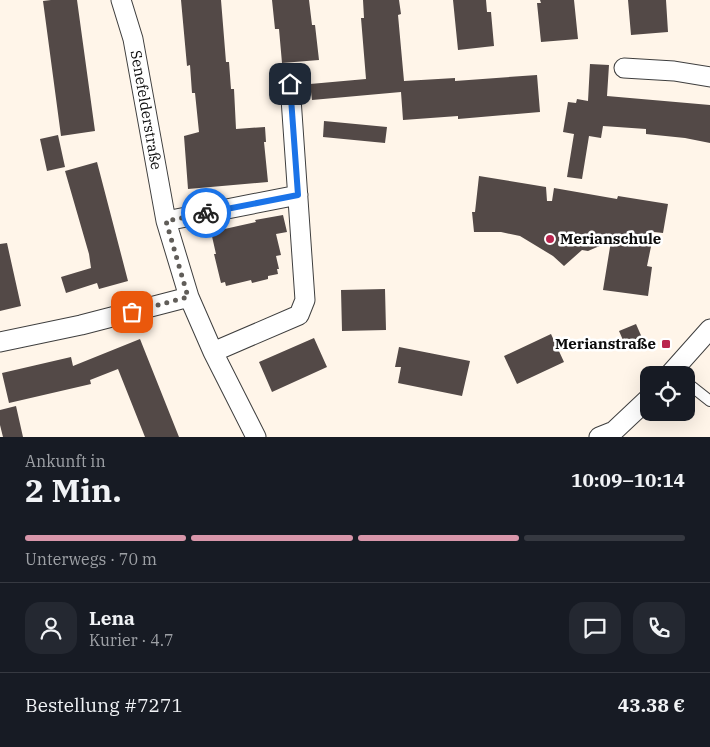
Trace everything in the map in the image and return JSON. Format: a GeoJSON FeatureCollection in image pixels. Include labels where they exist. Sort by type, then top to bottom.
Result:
{"type":"FeatureCollection","features":[{"type":"Feature","properties":{"kind":"street","name":"Senefelderstraße"},"geometry":{"type":"LineString","coordinates":[[121,0],[133,39],[166,221],[188,297],[213,352],[256,437]]}},
{"type":"Feature","properties":{"kind":"street"},"geometry":{"type":"LineString","coordinates":[[624,68],[674,71],[710,77]]}},
{"type":"Feature","properties":{"kind":"street"},"geometry":{"type":"LineString","coordinates":[[213,352],[299,315],[305,300],[290,84]]}},
{"type":"Feature","properties":{"kind":"street"},"geometry":{"type":"LineString","coordinates":[[166,221],[298,195]]}},
{"type":"Feature","properties":{"kind":"street"},"geometry":{"type":"LineString","coordinates":[[0,342],[90,322],[188,297]]}},
{"type":"Feature","properties":{"kind":"street"},"geometry":{"type":"LineString","coordinates":[[687,366],[710,329]]}},
{"type":"Feature","properties":{"kind":"street"},"geometry":{"type":"LineString","coordinates":[[611,435],[640,407]]}},
{"type":"Feature","properties":{"kind":"lane"},"geometry":{"type":"LineString","coordinates":[[695,389],[710,400]]}},
{"type":"Feature","properties":{"kind":"building"},"geometry":{"type":"Polygon","coordinates":[[[77,0],[95,131],[61,136],[43,1],[77,0]]]}},
{"type":"Feature","properties":{"kind":"building"},"geometry":{"type":"Polygon","coordinates":[[[181,0],[221,0],[226,62],[229,62],[231,89],[234,89],[236,129],[265,127],[266,142],[264,142],[268,182],[188,189],[184,136],[199,132],[195,93],[192,93],[190,65],[187,66],[181,0]]]}},
{"type":"Feature","properties":{"kind":"building"},"geometry":{"type":"Polygon","coordinates":[[[272,0],[309,0],[312,25],[315,25],[319,60],[282,63],[279,29],[275,29],[272,0]]]}},
{"type":"Feature","properties":{"kind":"building"},"geometry":{"type":"Polygon","coordinates":[[[363,0],[399,0],[401,14],[398,15],[404,81],[455,78],[455,81],[537,75],[540,112],[458,119],[458,116],[403,120],[401,92],[312,100],[310,84],[366,79],[361,18],[364,18],[363,0]]]}},
{"type":"Feature","properties":{"kind":"building"},"geometry":{"type":"Polygon","coordinates":[[[453,0],[486,0],[487,12],[491,12],[494,46],[458,50],[453,0]]]}},
{"type":"Feature","properties":{"kind":"building"},"geometry":{"type":"Polygon","coordinates":[[[540,0],[574,0],[578,39],[541,42],[537,3],[541,3],[540,0]]]}},
{"type":"Feature","properties":{"kind":"building"},"geometry":{"type":"Polygon","coordinates":[[[628,0],[666,0],[668,32],[631,35],[628,0]]]}},
{"type":"Feature","properties":{"kind":"building"},"geometry":{"type":"Polygon","coordinates":[[[590,64],[609,65],[607,96],[710,105],[710,143],[646,134],[646,129],[603,126],[601,138],[589,136],[582,179],[567,177],[574,134],[563,132],[568,102],[576,103],[577,99],[588,101],[590,64]]]}},
{"type":"Feature","properties":{"kind":"building"},"geometry":{"type":"Polygon","coordinates":[[[324,121],[387,127],[385,143],[323,137],[324,121]]]}},
{"type":"Feature","properties":{"kind":"building"},"geometry":{"type":"Polygon","coordinates":[[[58,135],[65,167],[47,171],[40,139],[58,135]]]}},
{"type":"Feature","properties":{"kind":"building"},"geometry":{"type":"Polygon","coordinates":[[[97,162],[128,281],[99,289],[97,283],[66,293],[61,277],[91,268],[89,254],[65,171],[97,162]]]}},
{"type":"Feature","properties":{"kind":"building"},"geometry":{"type":"Polygon","coordinates":[[[479,176],[546,187],[547,201],[552,201],[554,188],[617,199],[618,196],[668,204],[663,233],[654,232],[647,266],[652,267],[648,296],[603,290],[611,241],[588,251],[582,250],[564,266],[553,256],[520,236],[501,232],[474,232],[472,212],[475,212],[479,176]]]}},
{"type":"Feature","properties":{"kind":"building"},"geometry":{"type":"Polygon","coordinates":[[[283,215],[287,232],[276,234],[281,255],[276,256],[279,269],[277,269],[278,274],[252,283],[251,280],[226,286],[225,282],[221,283],[211,232],[256,222],[255,220],[283,215]]]}},
{"type":"Feature","properties":{"kind":"building"},"geometry":{"type":"Polygon","coordinates":[[[7,243],[21,306],[0,311],[0,244],[7,243]]]}},
{"type":"Feature","properties":{"kind":"building"},"geometry":{"type":"Polygon","coordinates":[[[385,289],[386,330],[342,331],[341,290],[385,289]]]}},
{"type":"Feature","properties":{"kind":"building"},"geometry":{"type":"Polygon","coordinates":[[[636,324],[643,340],[626,347],[619,331],[636,324]]]}},
{"type":"Feature","properties":{"kind":"building"},"geometry":{"type":"Polygon","coordinates":[[[551,334],[564,362],[517,384],[504,356],[551,334]]]}},
{"type":"Feature","properties":{"kind":"building"},"geometry":{"type":"Polygon","coordinates":[[[314,338],[327,367],[272,392],[259,362],[314,338]]]}},
{"type":"Feature","properties":{"kind":"building"},"geometry":{"type":"Polygon","coordinates":[[[140,339],[179,437],[145,437],[118,369],[90,380],[91,384],[9,403],[2,373],[71,357],[73,366],[140,339]]]}},
{"type":"Feature","properties":{"kind":"building"},"geometry":{"type":"Polygon","coordinates":[[[399,347],[470,361],[462,396],[398,383],[401,367],[395,367],[399,347]]]}},
{"type":"Feature","properties":{"kind":"building"},"geometry":{"type":"Polygon","coordinates":[[[16,406],[23,437],[3,437],[0,425],[0,410],[16,406]]]}},
{"type":"Feature","properties":{"kind":"way so far"},"geometry":{"type":"LineString","coordinates":[[132,312],[188,297],[166,221],[206,213]]}},
{"type":"Feature","properties":{"kind":"place","name":"Merianschule"},"geometry":{"type":"Point","coordinates":[550,239]}},
{"type":"Feature","properties":{"kind":"place","name":"Merianstraße"},"geometry":{"type":"Point","coordinates":[666,344]}},
{"type":"Feature","properties":{"kind":"route"},"geometry":{"type":"LineString","coordinates":[[206,213],[298,195],[290,84]]}}]}
